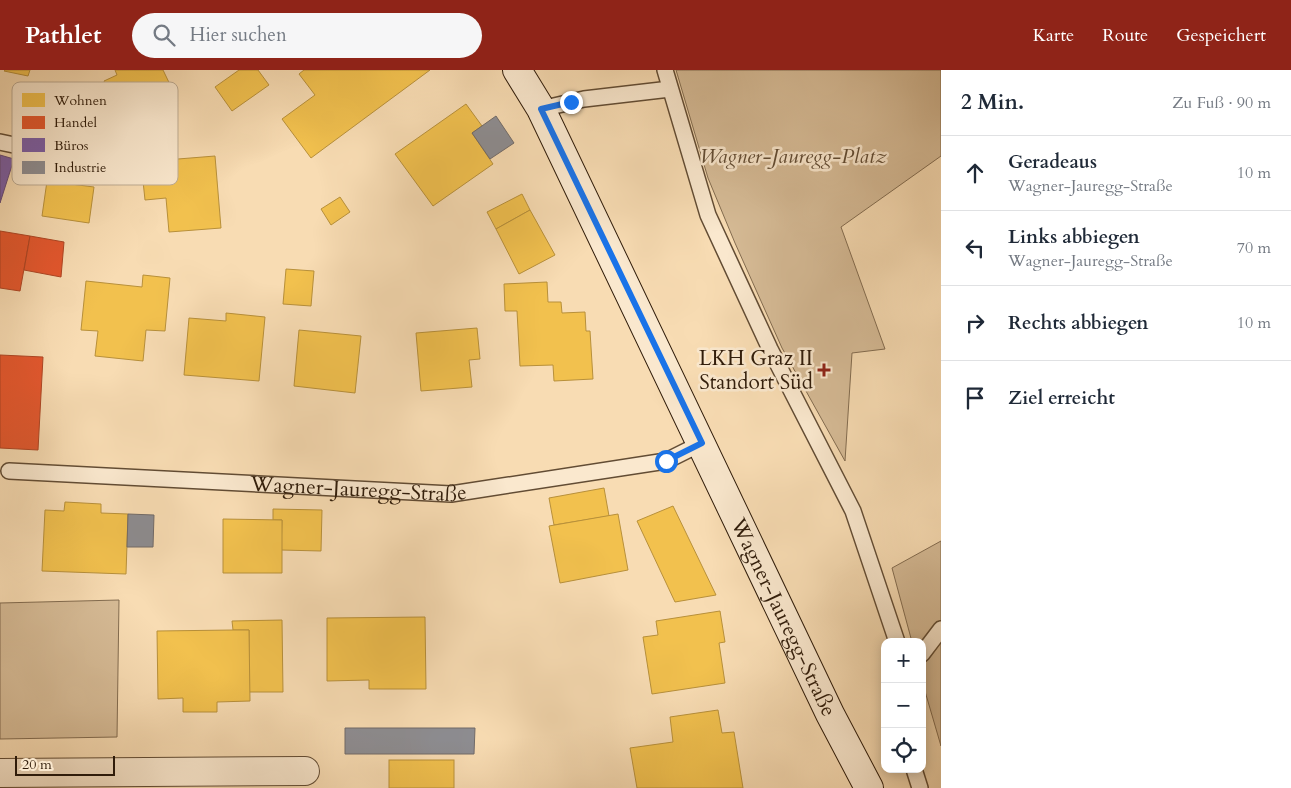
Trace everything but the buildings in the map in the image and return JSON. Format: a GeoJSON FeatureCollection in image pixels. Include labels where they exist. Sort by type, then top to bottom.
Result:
{"type":"FeatureCollection","features":[{"type":"Feature","properties":{"kind":"main road","name":"Wagner-Jauregg-Straße"},"geometry":{"type":"LineString","coordinates":[[517,70],[541,109],[830,714],[869,788]]}},
{"type":"Feature","properties":{"kind":"main road"},"geometry":{"type":"LineString","coordinates":[[0,773],[305,771]]}},
{"type":"Feature","properties":{"kind":"lane"},"geometry":{"type":"LineString","coordinates":[[665,70],[708,215],[770,349],[853,511],[896,638]]}},
{"type":"Feature","properties":{"kind":"lane"},"geometry":{"type":"LineString","coordinates":[[541,109],[584,99],[670,89]]}},
{"type":"Feature","properties":{"kind":"lane"},"geometry":{"type":"LineString","coordinates":[[0,142],[12,146]]}},
{"type":"Feature","properties":{"kind":"lane","name":"Wagner-Jauregg-Straße"},"geometry":{"type":"LineString","coordinates":[[9,471],[451,494],[666,461],[702,443]]}},
{"type":"Feature","properties":{"kind":"lane"},"geometry":{"type":"LineString","coordinates":[[926,649],[941,629]]}},
{"type":"Feature","properties":{"kind":"lane"},"geometry":{"type":"LineString","coordinates":[[915,773],[920,788]]}},
{"type":"Feature","properties":{"kind":"green space","name":"Wagner-Jauregg-Platz"},"geometry":{"type":"Polygon","coordinates":[[[676,70],[941,70],[941,156],[841,227],[885,349],[852,353],[845,461],[782,348],[735,243],[708,178],[676,70]]]}},
{"type":"Feature","properties":{"kind":"green space"},"geometry":{"type":"Polygon","coordinates":[[[941,541],[941,746],[926,695],[926,638],[911,638],[892,568],[941,541]]]}},
{"type":"Feature","properties":{"kind":"green space"},"geometry":{"type":"Polygon","coordinates":[[[119,600],[117,737],[0,739],[0,603],[119,600]]]}},
{"type":"Feature","properties":{"kind":"place","name":"LKH Graz II Standort Süd"},"geometry":{"type":"Point","coordinates":[824,370]}},
{"type":"Feature","properties":{"kind":"route"},"geometry":{"type":"LineString","coordinates":[[571,102],[541,109],[702,443],[666,461]]}}]}
